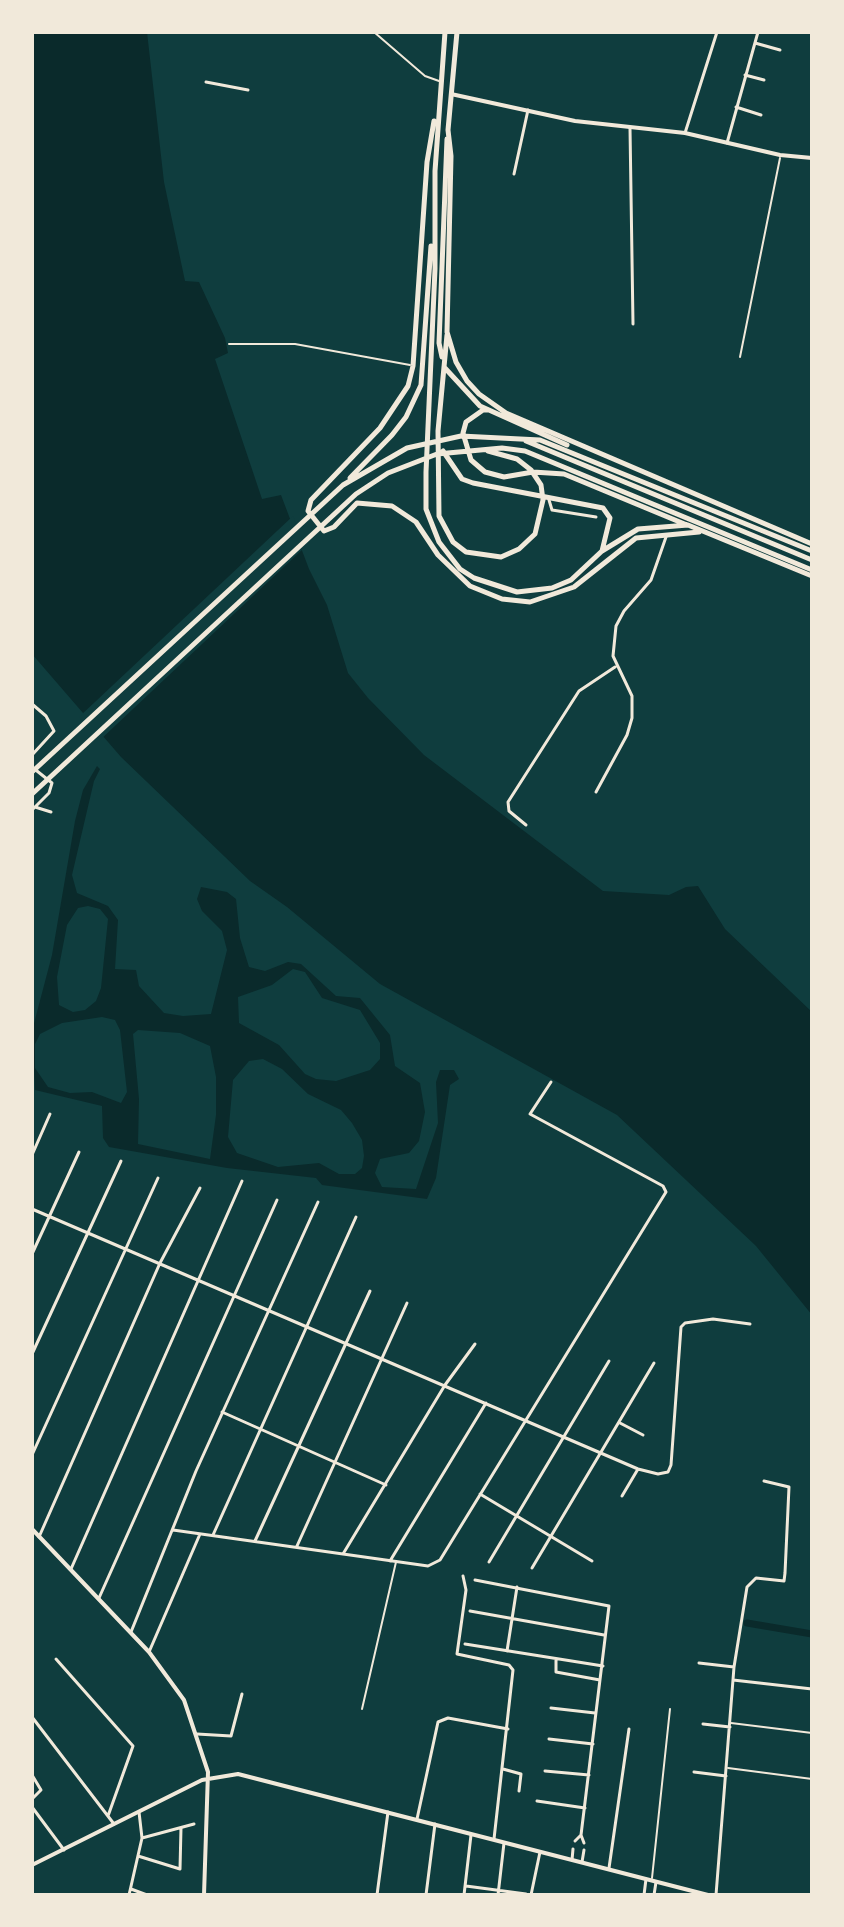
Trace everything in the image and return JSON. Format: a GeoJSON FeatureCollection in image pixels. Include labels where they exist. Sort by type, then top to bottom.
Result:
{"type":"FeatureCollection","features":[{"type":"Feature","properties":{"kind":"main road"},"geometry":{"type":"LineString","coordinates":[[445,32],[427,162],[413,366],[404,396],[380,428],[308,505],[308,511],[324,531],[334,527],[357,503],[392,506],[416,522],[438,555],[470,586],[502,599],[530,602],[574,587],[636,538],[700,532]]}},
{"type":"Feature","properties":{"kind":"main road"},"geometry":{"type":"LineString","coordinates":[[457,32],[442,246],[439,343],[445,371],[480,406],[605,464]]}},
{"type":"Feature","properties":{"kind":"main road"},"geometry":{"type":"LineString","coordinates":[[438,98],[426,496],[428,519],[439,542],[460,569],[474,578],[517,592],[552,588],[571,580],[602,551],[638,529],[688,525]]}},
{"type":"Feature","properties":{"kind":"main road"},"geometry":{"type":"LineString","coordinates":[[448,130],[451,156],[447,332],[438,431],[439,516],[453,542],[466,552],[501,557],[519,549],[540,524],[541,485],[531,470],[517,459],[479,449]]}},
{"type":"Feature","properties":{"kind":"main road"},"geometry":{"type":"LineString","coordinates":[[32,770],[343,485],[392,435],[421,385],[425,295],[434,233]]}},
{"type":"Feature","properties":{"kind":"main road"},"geometry":{"type":"LineString","coordinates":[[447,332],[456,362],[467,381],[479,394],[506,413],[812,544]]}},
{"type":"Feature","properties":{"kind":"main road"},"geometry":{"type":"LineString","coordinates":[[506,413],[483,410],[466,422],[464,445],[471,460],[485,472],[504,477],[533,472],[564,474],[700,532],[812,573]]}},
{"type":"Feature","properties":{"kind":"main road"},"geometry":{"type":"LineString","coordinates":[[438,431],[441,447],[462,479],[484,486],[603,508],[610,518],[602,551]]}},
{"type":"Feature","properties":{"kind":"main road"},"geometry":{"type":"LineString","coordinates":[[343,485],[407,448],[461,436],[513,437],[561,446],[812,551]]}},
{"type":"Feature","properties":{"kind":"main road"},"geometry":{"type":"LineString","coordinates":[[513,437],[812,560]]}},
{"type":"Feature","properties":{"kind":"main road"},"geometry":{"type":"LineString","coordinates":[[32,794],[338,510],[367,487],[415,461],[479,449],[514,449],[555,462],[812,573]]}},
{"type":"Feature","properties":{"kind":"street"},"geometry":{"type":"LineString","coordinates":[[685,133],[717,32]]}},
{"type":"Feature","properties":{"kind":"street"},"geometry":{"type":"LineString","coordinates":[[727,143],[758,32]]}},
{"type":"Feature","properties":{"kind":"street"},"geometry":{"type":"LineString","coordinates":[[755,43],[780,50]]}},
{"type":"Feature","properties":{"kind":"street"},"geometry":{"type":"LineString","coordinates":[[745,75],[764,80]]}},
{"type":"Feature","properties":{"kind":"street"},"geometry":{"type":"LineString","coordinates":[[206,82],[248,90]]}},
{"type":"Feature","properties":{"kind":"street"},"geometry":{"type":"LineString","coordinates":[[451,94],[575,121],[685,133],[780,155],[812,158]]}},
{"type":"Feature","properties":{"kind":"street"},"geometry":{"type":"LineString","coordinates":[[736,107],[761,115]]}},
{"type":"Feature","properties":{"kind":"street"},"geometry":{"type":"LineString","coordinates":[[514,174],[528,110]]}},
{"type":"Feature","properties":{"kind":"street"},"geometry":{"type":"LineString","coordinates":[[630,127],[633,324]]}},
{"type":"Feature","properties":{"kind":"street"},"geometry":{"type":"LineString","coordinates":[[550,496],[552,510],[596,517]]}},
{"type":"Feature","properties":{"kind":"street"},"geometry":{"type":"LineString","coordinates":[[596,792],[627,735],[632,718],[632,696],[615,667],[612,644],[616,626],[624,611],[651,580],[668,533]]}},
{"type":"Feature","properties":{"kind":"street"},"geometry":{"type":"LineString","coordinates":[[526,825],[509,811],[508,802],[579,691],[615,667]]}},
{"type":"Feature","properties":{"kind":"street"},"geometry":{"type":"LineString","coordinates":[[32,704],[46,716],[54,731],[32,755]]}},
{"type":"Feature","properties":{"kind":"street"},"geometry":{"type":"LineString","coordinates":[[32,770],[52,783],[49,793],[34,808]]}},
{"type":"Feature","properties":{"kind":"street"},"geometry":{"type":"LineString","coordinates":[[34,808],[51,812]]}},
{"type":"Feature","properties":{"kind":"street"},"geometry":{"type":"LineString","coordinates":[[173,1530],[390,1561],[435,1564],[666,1192],[663,1186],[530,1114],[551,1082]]}},
{"type":"Feature","properties":{"kind":"street"},"geometry":{"type":"LineString","coordinates":[[32,1155],[50,1114]]}},
{"type":"Feature","properties":{"kind":"street"},"geometry":{"type":"LineString","coordinates":[[32,1254],[79,1152]]}},
{"type":"Feature","properties":{"kind":"street"},"geometry":{"type":"LineString","coordinates":[[32,1354],[121,1161]]}},
{"type":"Feature","properties":{"kind":"street"},"geometry":{"type":"LineString","coordinates":[[32,1455],[158,1178]]}},
{"type":"Feature","properties":{"kind":"street"},"geometry":{"type":"LineString","coordinates":[[71,1570],[196,1279],[242,1181]]}},
{"type":"Feature","properties":{"kind":"street"},"geometry":{"type":"LineString","coordinates":[[39,1537],[160,1263],[200,1188]]}},
{"type":"Feature","properties":{"kind":"street"},"geometry":{"type":"LineString","coordinates":[[99,1599],[277,1200]]}},
{"type":"Feature","properties":{"kind":"street"},"geometry":{"type":"LineString","coordinates":[[130,1634],[222,1412],[318,1202]]}},
{"type":"Feature","properties":{"kind":"street"},"geometry":{"type":"LineString","coordinates":[[32,1209],[638,1469],[664,1474],[670,1470],[681,1327],[685,1323],[713,1319],[750,1324]]}},
{"type":"Feature","properties":{"kind":"street"},"geometry":{"type":"LineString","coordinates":[[213,1535],[356,1217]]}},
{"type":"Feature","properties":{"kind":"street"},"geometry":{"type":"LineString","coordinates":[[255,1541],[370,1291]]}},
{"type":"Feature","properties":{"kind":"street"},"geometry":{"type":"LineString","coordinates":[[297,1546],[407,1303]]}},
{"type":"Feature","properties":{"kind":"street"},"geometry":{"type":"LineString","coordinates":[[343,1554],[445,1385],[475,1344]]}},
{"type":"Feature","properties":{"kind":"street"},"geometry":{"type":"LineString","coordinates":[[489,1562],[609,1361]]}},
{"type":"Feature","properties":{"kind":"street"},"geometry":{"type":"LineString","coordinates":[[532,1568],[654,1363]]}},
{"type":"Feature","properties":{"kind":"street"},"geometry":{"type":"LineString","coordinates":[[390,1561],[486,1403]]}},
{"type":"Feature","properties":{"kind":"street"},"geometry":{"type":"LineString","coordinates":[[222,1412],[335,1459],[386,1485]]}},
{"type":"Feature","properties":{"kind":"street"},"geometry":{"type":"LineString","coordinates":[[620,1423],[643,1435]]}},
{"type":"Feature","properties":{"kind":"street"},"geometry":{"type":"LineString","coordinates":[[622,1496],[638,1469]]}},
{"type":"Feature","properties":{"kind":"street"},"geometry":{"type":"LineString","coordinates":[[716,1895],[734,1667],[750,1580],[784,1581],[785,1573],[789,1487],[764,1481]]}},
{"type":"Feature","properties":{"kind":"street"},"geometry":{"type":"LineString","coordinates":[[480,1494],[592,1561]]}},
{"type":"Feature","properties":{"kind":"street"},"geometry":{"type":"LineString","coordinates":[[32,1529],[149,1652],[184,1700],[197,1734],[208,1778],[204,1895]]}},
{"type":"Feature","properties":{"kind":"street"},"geometry":{"type":"LineString","coordinates":[[149,1652],[200,1534]]}},
{"type":"Feature","properties":{"kind":"street"},"geometry":{"type":"LineString","coordinates":[[463,1576],[466,1590],[457,1654],[509,1665],[513,1670],[494,1839]]}},
{"type":"Feature","properties":{"kind":"street"},"geometry":{"type":"LineString","coordinates":[[475,1580],[606,1604],[609,1610],[581,1835],[584,1843]]}},
{"type":"Feature","properties":{"kind":"street"},"geometry":{"type":"LineString","coordinates":[[506,1651],[517,1587]]}},
{"type":"Feature","properties":{"kind":"street"},"geometry":{"type":"LineString","coordinates":[[470,1611],[606,1635]]}},
{"type":"Feature","properties":{"kind":"street"},"geometry":{"type":"LineString","coordinates":[[465,1644],[603,1666]]}},
{"type":"Feature","properties":{"kind":"street"},"geometry":{"type":"LineString","coordinates":[[56,1659],[133,1746],[108,1816]]}},
{"type":"Feature","properties":{"kind":"street"},"geometry":{"type":"LineString","coordinates":[[556,1659],[556,1672],[600,1680]]}},
{"type":"Feature","properties":{"kind":"street"},"geometry":{"type":"LineString","coordinates":[[699,1663],[734,1667]]}},
{"type":"Feature","properties":{"kind":"street"},"geometry":{"type":"LineString","coordinates":[[733,1680],[812,1689]]}},
{"type":"Feature","properties":{"kind":"street"},"geometry":{"type":"LineString","coordinates":[[197,1734],[231,1736],[242,1694]]}},
{"type":"Feature","properties":{"kind":"street"},"geometry":{"type":"LineString","coordinates":[[551,1708],[596,1713]]}},
{"type":"Feature","properties":{"kind":"street"},"geometry":{"type":"LineString","coordinates":[[32,1717],[114,1824]]}},
{"type":"Feature","properties":{"kind":"street"},"geometry":{"type":"LineString","coordinates":[[417,1819],[438,1722],[448,1718],[508,1729]]}},
{"type":"Feature","properties":{"kind":"street"},"geometry":{"type":"LineString","coordinates":[[703,1724],[731,1725]]}},
{"type":"Feature","properties":{"kind":"street"},"geometry":{"type":"LineString","coordinates":[[608,1870],[629,1729]]}},
{"type":"Feature","properties":{"kind":"street"},"geometry":{"type":"LineString","coordinates":[[549,1739],[593,1744]]}},
{"type":"Feature","properties":{"kind":"street"},"geometry":{"type":"LineString","coordinates":[[503,1769],[521,1774],[519,1791]]}},
{"type":"Feature","properties":{"kind":"street"},"geometry":{"type":"LineString","coordinates":[[545,1771],[589,1775]]}},
{"type":"Feature","properties":{"kind":"street"},"geometry":{"type":"LineString","coordinates":[[694,1772],[727,1776]]}},
{"type":"Feature","properties":{"kind":"street"},"geometry":{"type":"LineString","coordinates":[[32,1865],[208,1778],[238,1774],[708,1895]]}},
{"type":"Feature","properties":{"kind":"street"},"geometry":{"type":"LineString","coordinates":[[32,1775],[41,1790],[32,1799]]}},
{"type":"Feature","properties":{"kind":"street"},"geometry":{"type":"LineString","coordinates":[[537,1801],[585,1808]]}},
{"type":"Feature","properties":{"kind":"street"},"geometry":{"type":"LineString","coordinates":[[32,1807],[64,1850]]}},
{"type":"Feature","properties":{"kind":"street"},"geometry":{"type":"LineString","coordinates":[[129,1895],[142,1838],[139,1812]]}},
{"type":"Feature","properties":{"kind":"street"},"geometry":{"type":"LineString","coordinates":[[377,1895],[388,1812]]}},
{"type":"Feature","properties":{"kind":"street"},"geometry":{"type":"LineString","coordinates":[[142,1838],[194,1824]]}},
{"type":"Feature","properties":{"kind":"street"},"geometry":{"type":"LineString","coordinates":[[426,1895],[435,1824]]}},
{"type":"Feature","properties":{"kind":"street"},"geometry":{"type":"LineString","coordinates":[[138,1856],[180,1869],[181,1828]]}},
{"type":"Feature","properties":{"kind":"street"},"geometry":{"type":"LineString","coordinates":[[464,1895],[471,1834]]}},
{"type":"Feature","properties":{"kind":"street"},"geometry":{"type":"LineString","coordinates":[[575,1841],[581,1835]]}},
{"type":"Feature","properties":{"kind":"street"},"geometry":{"type":"LineString","coordinates":[[498,1893],[504,1842]]}},
{"type":"Feature","properties":{"kind":"street"},"geometry":{"type":"LineString","coordinates":[[572,1860],[573,1849]]}},
{"type":"Feature","properties":{"kind":"street"},"geometry":{"type":"LineString","coordinates":[[582,1863],[584,1850]]}},
{"type":"Feature","properties":{"kind":"street"},"geometry":{"type":"LineString","coordinates":[[465,1886],[498,1893],[528,1894],[540,1852]]}},
{"type":"Feature","properties":{"kind":"street"},"geometry":{"type":"LineString","coordinates":[[644,1895],[651,1881]]}},
{"type":"Feature","properties":{"kind":"street"},"geometry":{"type":"LineString","coordinates":[[651,1881],[654,1895]]}},
{"type":"Feature","properties":{"kind":"street"},"geometry":{"type":"LineString","coordinates":[[131,1889],[147,1895]]}},
{"type":"Feature","properties":{"kind":"lane"},"geometry":{"type":"LineString","coordinates":[[374,32],[425,76],[440,81]]}},
{"type":"Feature","properties":{"kind":"lane"},"geometry":{"type":"LineString","coordinates":[[740,357],[780,155]]}},
{"type":"Feature","properties":{"kind":"lane"},"geometry":{"type":"LineString","coordinates":[[229,344],[307,346],[413,366]]}},
{"type":"Feature","properties":{"kind":"lane"},"geometry":{"type":"LineString","coordinates":[[362,1709],[396,1561]]}},
{"type":"Feature","properties":{"kind":"lane"},"geometry":{"type":"LineString","coordinates":[[651,1881],[670,1709]]}},
{"type":"Feature","properties":{"kind":"lane"},"geometry":{"type":"LineString","coordinates":[[731,1725],[812,1733]]}},
{"type":"Feature","properties":{"kind":"lane"},"geometry":{"type":"LineString","coordinates":[[728,1768],[812,1779]]}},
{"type":"Feature","properties":{"kind":"water"},"geometry":{"type":"Polygon","coordinates":[[[32,32],[147,32],[164,182],[185,281],[199,282],[225,338],[228,353],[215,359],[262,499],[281,495],[309,569],[327,605],[348,673],[424,755],[603,891],[669,895],[686,887],[698,886],[725,929],[812,1012],[812,1315],[756,1246],[617,1115],[380,984],[287,907],[250,881],[121,757],[32,654],[32,32]]]}},
{"type":"Feature","properties":{"kind":"water"},"geometry":{"type":"Polygon","coordinates":[[[97,766],[100,769],[94,781],[72,875],[77,893],[108,906],[118,920],[115,969],[136,970],[139,986],[164,1013],[183,1016],[211,1014],[227,950],[222,931],[202,911],[197,899],[201,887],[227,892],[236,899],[240,938],[249,967],[265,971],[288,962],[301,964],[336,996],[360,998],[390,1035],[395,1066],[420,1083],[425,1112],[419,1141],[409,1153],[380,1159],[375,1173],[382,1187],[416,1189],[438,1123],[436,1082],[440,1070],[454,1070],[459,1079],[450,1085],[436,1178],[427,1199],[322,1185],[316,1178],[227,1168],[109,1147],[103,1138],[102,1106],[35,1090],[32,1031],[52,955],[83,790],[97,766]],[[88,906],[78,908],[67,925],[57,977],[59,1005],[73,1012],[85,1010],[96,1001],[101,988],[108,919],[100,909],[88,906]],[[293,969],[272,985],[238,997],[239,1023],[279,1045],[305,1074],[316,1079],[336,1081],[370,1070],[380,1059],[380,1043],[360,1010],[322,998],[305,972],[293,969]],[[102,1017],[62,1023],[40,1034],[35,1044],[35,1068],[48,1087],[70,1093],[92,1092],[121,1103],[127,1092],[120,1030],[115,1020],[102,1017]],[[138,1030],[133,1034],[139,1099],[138,1144],[210,1159],[216,1115],[216,1077],[210,1046],[180,1033],[138,1030]],[[263,1059],[249,1061],[233,1080],[228,1137],[237,1153],[278,1167],[319,1163],[339,1174],[355,1174],[362,1168],[362,1140],[352,1123],[341,1110],[308,1094],[282,1069],[263,1059]]]}},
{"type":"Feature","properties":{"kind":"pier"},"geometry":{"type":"Polygon","coordinates":[[[293,516],[305,547],[100,740],[79,717],[293,516]]]}},
{"type":"Feature","properties":{"kind":"waterway"},"geometry":{"type":"LineString","coordinates":[[747,1623],[812,1634]]}}]}
